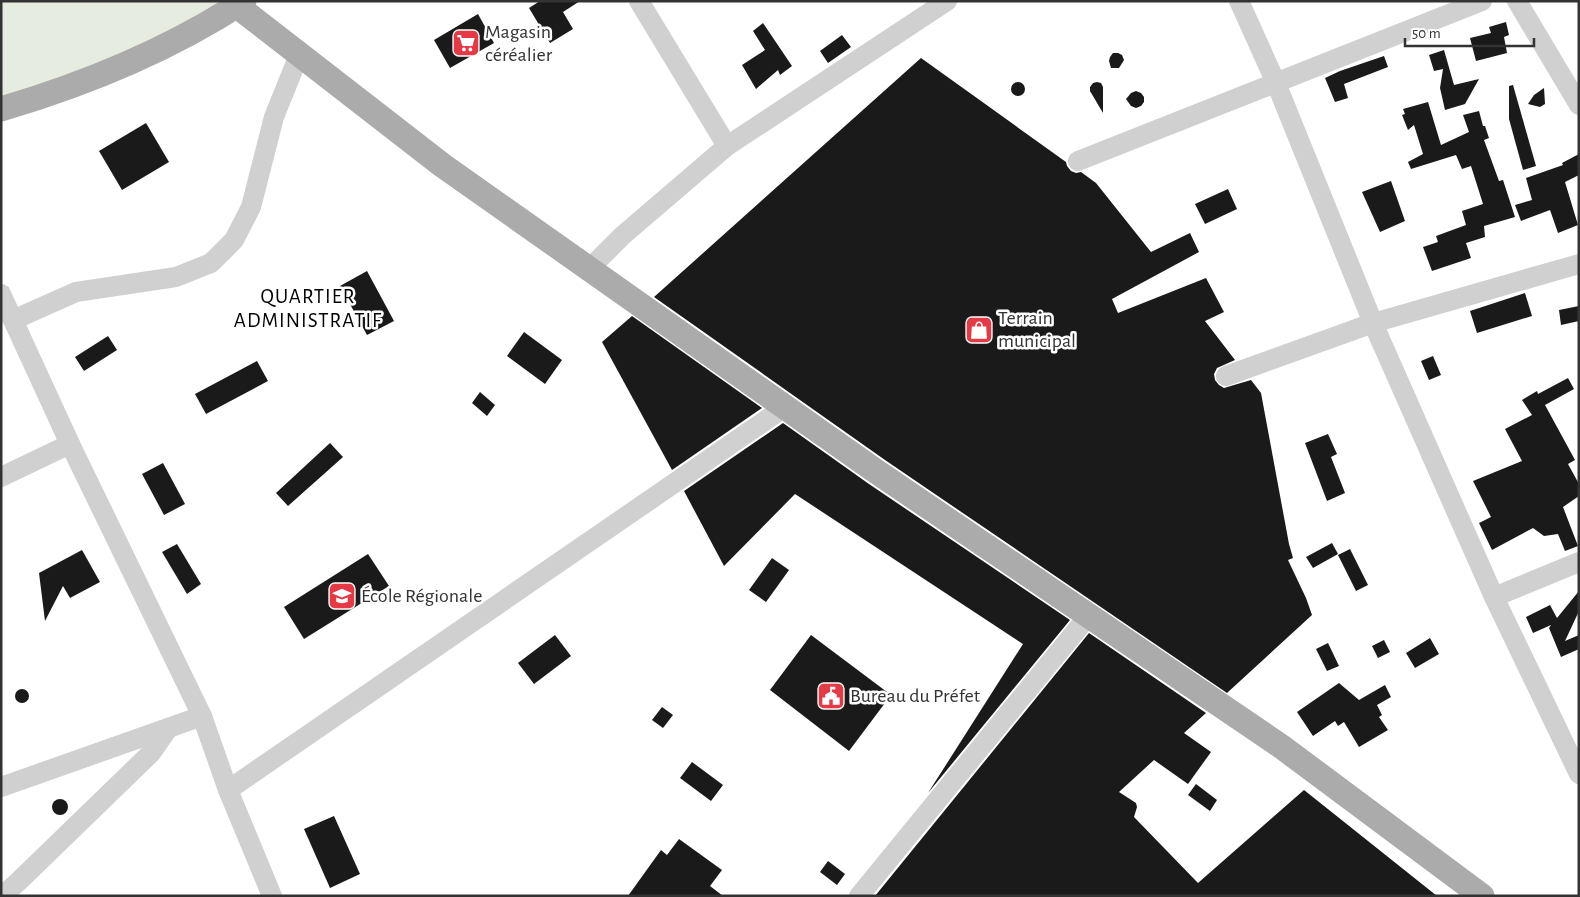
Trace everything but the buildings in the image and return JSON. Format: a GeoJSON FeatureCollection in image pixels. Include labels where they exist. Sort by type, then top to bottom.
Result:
{"type":"FeatureCollection","features":[{"type":"Feature","properties":{"kind":"main road"},"geometry":{"type":"LineString","coordinates":[[1,109],[41,97],[106,73],[191,33],[241,4],[299,55],[442,166],[877,472],[1282,747],[1482,896]]}},
{"type":"Feature","properties":{"kind":"street"},"geometry":{"type":"LineString","coordinates":[[639,1],[727,146]]}},
{"type":"Feature","properties":{"kind":"street"},"geometry":{"type":"LineString","coordinates":[[589,269],[622,236],[727,146],[947,1]]}},
{"type":"Feature","properties":{"kind":"street"},"geometry":{"type":"LineString","coordinates":[[1239,1],[1276,83],[1374,323],[1494,597],[1579,774]]}},
{"type":"Feature","properties":{"kind":"street"},"geometry":{"type":"LineString","coordinates":[[1078,161],[1482,1]]}},
{"type":"Feature","properties":{"kind":"street"},"geometry":{"type":"LineString","coordinates":[[1517,1],[1579,105]]}},
{"type":"Feature","properties":{"kind":"street"},"geometry":{"type":"LineString","coordinates":[[13,320],[76,292],[176,277],[211,263],[234,240],[251,207],[274,117],[299,55]]}},
{"type":"Feature","properties":{"kind":"street"},"geometry":{"type":"LineString","coordinates":[[1226,376],[1374,323],[1579,264]]}},
{"type":"Feature","properties":{"kind":"street"},"geometry":{"type":"LineString","coordinates":[[1,294],[70,444],[202,716],[228,790],[272,896]]}},
{"type":"Feature","properties":{"kind":"street"},"geometry":{"type":"LineString","coordinates":[[228,790],[785,407]]}},
{"type":"Feature","properties":{"kind":"street"},"geometry":{"type":"LineString","coordinates":[[1,477],[70,444]]}},
{"type":"Feature","properties":{"kind":"street"},"geometry":{"type":"LineString","coordinates":[[1494,597],[1579,562]]}},
{"type":"Feature","properties":{"kind":"street"},"geometry":{"type":"LineString","coordinates":[[859,896],[1089,615]]}},
{"type":"Feature","properties":{"kind":"street"},"geometry":{"type":"LineString","coordinates":[[1,787],[167,730],[202,716]]}},
{"type":"Feature","properties":{"kind":"street"},"geometry":{"type":"LineString","coordinates":[[2,896],[151,753],[167,730]]}},
{"type":"Feature","properties":{"kind":"shaded area"},"geometry":{"type":"Polygon","coordinates":[[[1,1],[245,1],[107,73],[1,100],[1,1]]]}},
{"type":"Feature","properties":{"kind":"place","name":"Magasin céréalier"},"geometry":{"type":"Point","coordinates":[466,43]}},
{"type":"Feature","properties":{"kind":"place","name":"Terrain municipal"},"geometry":{"type":"Point","coordinates":[979,330]}},
{"type":"Feature","properties":{"kind":"place","name":"École Régionale"},"geometry":{"type":"Point","coordinates":[342,596]}},
{"type":"Feature","properties":{"kind":"place","name":"Bureau du Préfet"},"geometry":{"type":"Point","coordinates":[831,696]}},
{"type":"Feature","properties":{"kind":"district","name":"QUARTIER ADMINISTRATIF"},"geometry":{"type":"Point","coordinates":[308,308]}}]}
